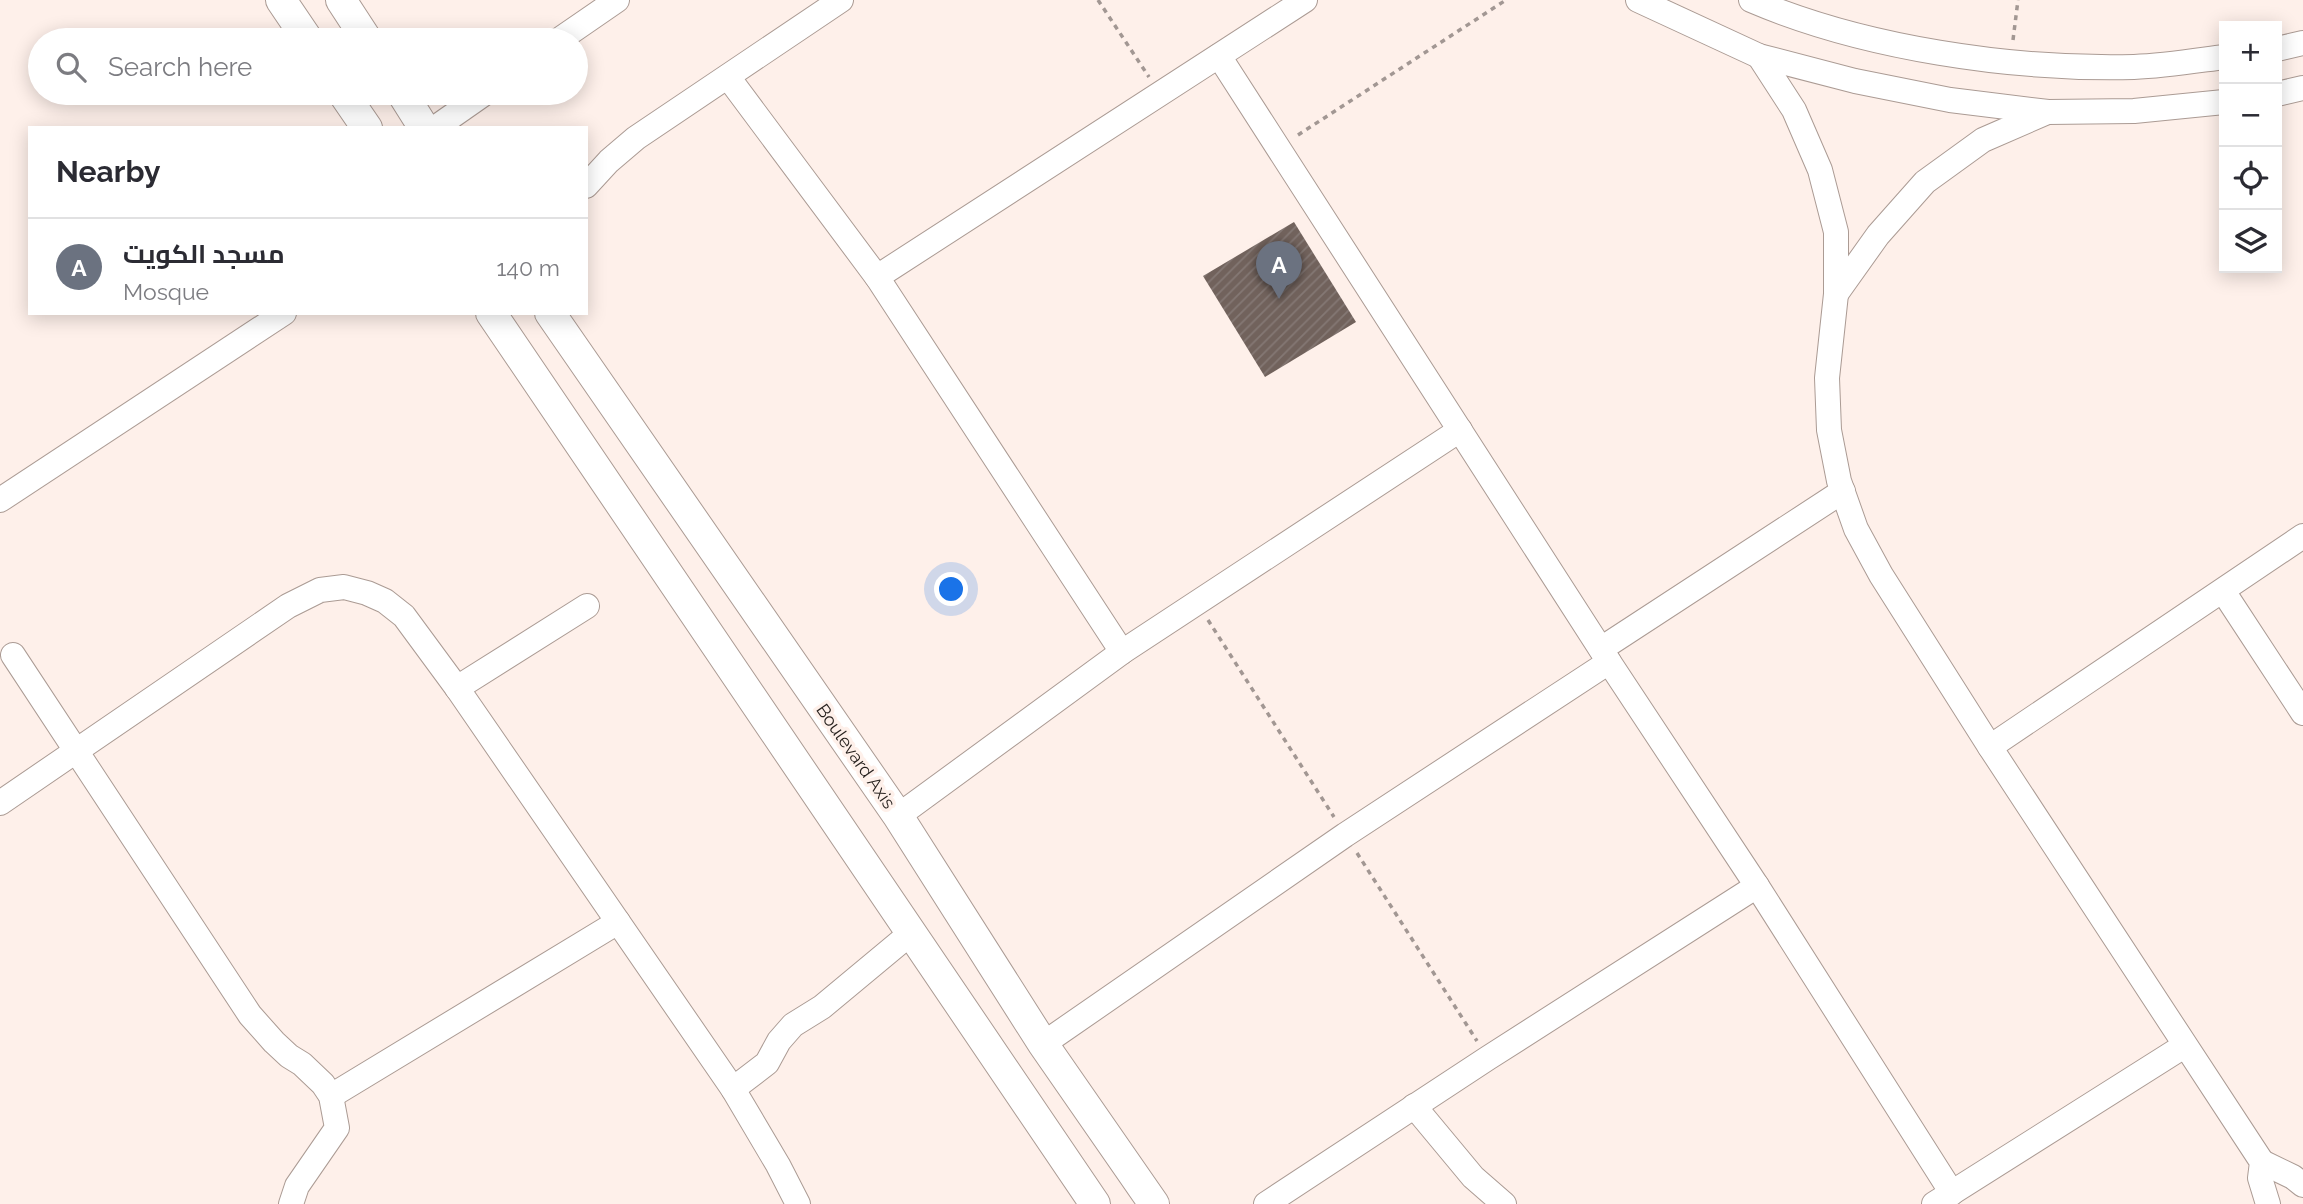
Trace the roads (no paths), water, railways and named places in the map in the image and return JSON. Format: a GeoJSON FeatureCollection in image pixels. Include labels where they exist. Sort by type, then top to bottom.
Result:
{"type":"FeatureCollection","features":[{"type":"Feature","properties":{"kind":"street"},"geometry":{"type":"LineString","coordinates":[[281,0],[300,28]]}},
{"type":"Feature","properties":{"kind":"street"},"geometry":{"type":"LineString","coordinates":[[341,0],[360,28]]}},
{"type":"Feature","properties":{"kind":"street"},"geometry":{"type":"LineString","coordinates":[[576,28],[617,0]]}},
{"type":"Feature","properties":{"kind":"street"},"geometry":{"type":"LineString","coordinates":[[588,184],[636,138],[841,0]]}},
{"type":"Feature","properties":{"kind":"street"},"geometry":{"type":"LineString","coordinates":[[877,277],[1304,0]]}},
{"type":"Feature","properties":{"kind":"street"},"geometry":{"type":"LineString","coordinates":[[1638,0],[1759,56],[1882,87],[1950,100],[2048,112],[2134,111],[2219,102]]}},
{"type":"Feature","properties":{"kind":"street"},"geometry":{"type":"LineString","coordinates":[[1751,0],[1780,12],[1896,45],[2010,61],[2066,66],[2136,66],[2219,58]]}},
{"type":"Feature","properties":{"kind":"street"},"geometry":{"type":"LineString","coordinates":[[2282,48],[2303,43]]}},
{"type":"Feature","properties":{"kind":"street"},"geometry":{"type":"LineString","coordinates":[[1219,56],[1757,886],[1943,1198],[2184,1046]]}},
{"type":"Feature","properties":{"kind":"street"},"geometry":{"type":"LineString","coordinates":[[1759,56],[1794,110],[1820,170],[1836,232],[1836,294],[1827,378],[1829,430],[1843,491],[1856,529],[1881,575],[1990,747],[2262,1162],[2303,1185]]}},
{"type":"Feature","properties":{"kind":"street"},"geometry":{"type":"LineString","coordinates":[[728,77],[877,277],[1122,652]]}},
{"type":"Feature","properties":{"kind":"street"},"geometry":{"type":"LineString","coordinates":[[2282,93],[2303,88]]}},
{"type":"Feature","properties":{"kind":"street"},"geometry":{"type":"LineString","coordinates":[[351,105],[366,126]]}},
{"type":"Feature","properties":{"kind":"street"},"geometry":{"type":"LineString","coordinates":[[410,105],[423,126]]}},
{"type":"Feature","properties":{"kind":"street"},"geometry":{"type":"LineString","coordinates":[[438,126],[468,105]]}},
{"type":"Feature","properties":{"kind":"street"},"geometry":{"type":"LineString","coordinates":[[1836,294],[1878,235],[1926,182],[1983,139],[2048,112]]}},
{"type":"Feature","properties":{"kind":"street"},"geometry":{"type":"LineString","coordinates":[[0,500],[281,315]]}},
{"type":"Feature","properties":{"kind":"street"},"geometry":{"type":"LineString","coordinates":[[492,315],[1095,1204]]}},
{"type":"Feature","properties":{"kind":"street","name":"Boulevard Axis"},"geometry":{"type":"LineString","coordinates":[[551,315],[898,816],[1043,1044],[1154,1204]]}},
{"type":"Feature","properties":{"kind":"street"},"geometry":{"type":"LineString","coordinates":[[898,816],[1122,652],[1460,430]]}},
{"type":"Feature","properties":{"kind":"street"},"geometry":{"type":"LineString","coordinates":[[1043,1044],[1843,491]]}},
{"type":"Feature","properties":{"kind":"street"},"geometry":{"type":"LineString","coordinates":[[1990,747],[2303,536]]}},
{"type":"Feature","properties":{"kind":"street"},"geometry":{"type":"LineString","coordinates":[[0,803],[288,606],[320,590],[344,587],[385,601],[404,616],[457,688],[733,1089],[798,1204]]}},
{"type":"Feature","properties":{"kind":"street"},"geometry":{"type":"LineString","coordinates":[[2223,591],[2303,713]]}},
{"type":"Feature","properties":{"kind":"street"},"geometry":{"type":"LineString","coordinates":[[457,688],[587,607]]}},
{"type":"Feature","properties":{"kind":"street"},"geometry":{"type":"LineString","coordinates":[[13,655],[250,1015],[274,1042],[313,1073],[331,1096],[337,1128],[297,1186],[291,1204]]}},
{"type":"Feature","properties":{"kind":"street"},"geometry":{"type":"LineString","coordinates":[[1266,1204],[1757,886]]}},
{"type":"Feature","properties":{"kind":"street"},"geometry":{"type":"LineString","coordinates":[[331,1096],[618,922]]}},
{"type":"Feature","properties":{"kind":"street"},"geometry":{"type":"LineString","coordinates":[[733,1089],[767,1063],[779,1041],[793,1025],[822,1007],[911,933]]}},
{"type":"Feature","properties":{"kind":"street"},"geometry":{"type":"LineString","coordinates":[[1415,1106],[1473,1177],[1504,1204]]}},
{"type":"Feature","properties":{"kind":"street"},"geometry":{"type":"LineString","coordinates":[[2262,1162],[2259,1178],[2268,1204]]}},
{"type":"Feature","properties":{"kind":"place","name":"مسجد الكويت"},"geometry":{"type":"Point","coordinates":[1279,299]}}]}
